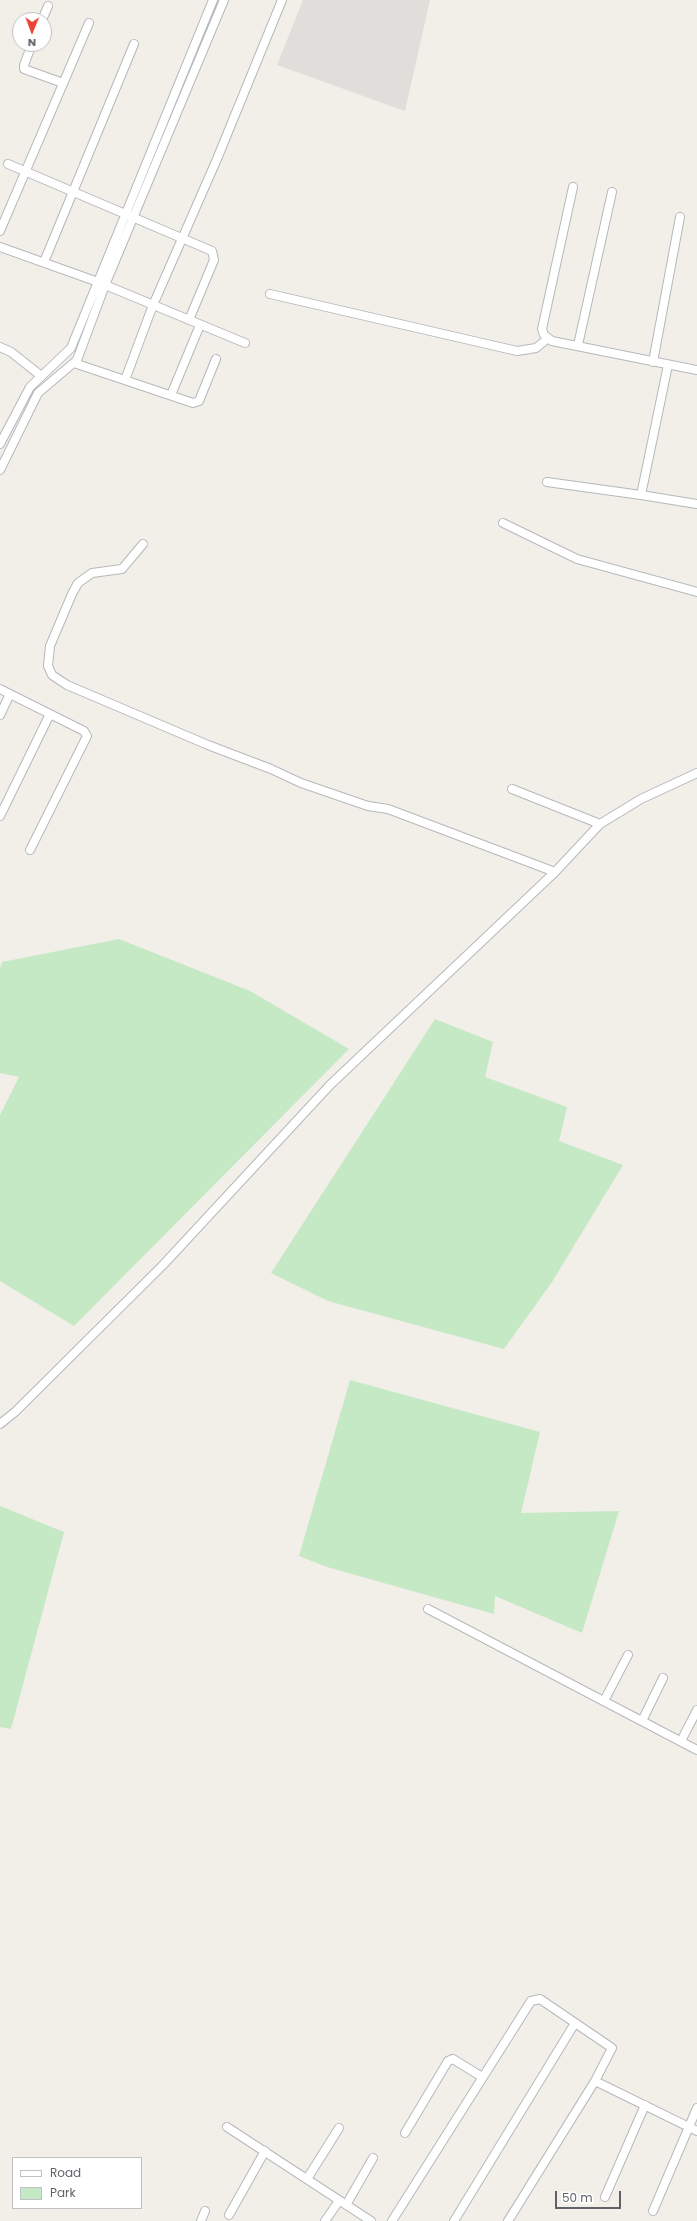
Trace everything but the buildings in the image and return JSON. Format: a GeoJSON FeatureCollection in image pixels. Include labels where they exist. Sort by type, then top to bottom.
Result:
{"type":"FeatureCollection","features":[{"type":"Feature","properties":{"kind":"street"},"geometry":{"type":"LineString","coordinates":[[0,470],[38,393],[74,363],[126,213],[213,0]]}},
{"type":"Feature","properties":{"kind":"street"},"geometry":{"type":"LineString","coordinates":[[0,444],[30,387],[40,375],[71,348],[134,216],[224,0]]}},
{"type":"Feature","properties":{"kind":"street"},"geometry":{"type":"LineString","coordinates":[[124,380],[153,305],[217,159],[282,0]]}},
{"type":"Feature","properties":{"kind":"street"},"geometry":{"type":"LineString","coordinates":[[45,12],[48,6]]}},
{"type":"Feature","properties":{"kind":"street"},"geometry":{"type":"LineString","coordinates":[[0,231],[89,23]]}},
{"type":"Feature","properties":{"kind":"street"},"geometry":{"type":"LineString","coordinates":[[44,262],[134,44]]}},
{"type":"Feature","properties":{"kind":"street"},"geometry":{"type":"LineString","coordinates":[[29,52],[24,69],[63,83]]}},
{"type":"Feature","properties":{"kind":"street"},"geometry":{"type":"LineString","coordinates":[[8,164],[134,216],[212,251],[214,258],[189,320]]}},
{"type":"Feature","properties":{"kind":"street"},"geometry":{"type":"LineString","coordinates":[[547,340],[542,330],[573,187]]}},
{"type":"Feature","properties":{"kind":"street"},"geometry":{"type":"LineString","coordinates":[[578,345],[612,192]]}},
{"type":"Feature","properties":{"kind":"street"},"geometry":{"type":"LineString","coordinates":[[653,362],[680,217]]}},
{"type":"Feature","properties":{"kind":"street"},"geometry":{"type":"LineString","coordinates":[[0,247],[102,284],[245,343]]}},
{"type":"Feature","properties":{"kind":"street"},"geometry":{"type":"LineString","coordinates":[[270,294],[517,351],[536,348],[547,340],[697,370]]}},
{"type":"Feature","properties":{"kind":"street"},"geometry":{"type":"LineString","coordinates":[[171,395],[200,325]]}},
{"type":"Feature","properties":{"kind":"street"},"geometry":{"type":"LineString","coordinates":[[0,347],[11,352],[40,375]]}},
{"type":"Feature","properties":{"kind":"street"},"geometry":{"type":"LineString","coordinates":[[74,363],[193,403],[199,401],[216,359]]}},
{"type":"Feature","properties":{"kind":"street"},"geometry":{"type":"LineString","coordinates":[[641,495],[668,364]]}},
{"type":"Feature","properties":{"kind":"street"},"geometry":{"type":"LineString","coordinates":[[548,482],[697,504]]}},
{"type":"Feature","properties":{"kind":"street"},"geometry":{"type":"LineString","coordinates":[[503,523],[577,559],[697,592]]}},
{"type":"Feature","properties":{"kind":"street"},"geometry":{"type":"LineString","coordinates":[[143,544],[122,569],[92,573],[78,583],[50,646],[48,666],[52,675],[82,691],[208,745],[271,768],[301,783],[368,806],[388,809],[555,872]]}},
{"type":"Feature","properties":{"kind":"street"},"geometry":{"type":"LineString","coordinates":[[0,689],[86,733],[86,740],[30,850]]}},
{"type":"Feature","properties":{"kind":"street"},"geometry":{"type":"LineString","coordinates":[[0,715],[10,694]]}},
{"type":"Feature","properties":{"kind":"street"},"geometry":{"type":"LineString","coordinates":[[0,816],[50,714]]}},
{"type":"Feature","properties":{"kind":"street"},"geometry":{"type":"LineString","coordinates":[[0,1424],[15,1412],[163,1265],[330,1085],[555,872],[600,824],[641,799],[697,773]]}},
{"type":"Feature","properties":{"kind":"street"},"geometry":{"type":"LineString","coordinates":[[512,789],[600,824]]}},
{"type":"Feature","properties":{"kind":"street"},"geometry":{"type":"LineString","coordinates":[[428,1609],[697,1750]]}},
{"type":"Feature","properties":{"kind":"street"},"geometry":{"type":"LineString","coordinates":[[604,1701],[628,1656]]}},
{"type":"Feature","properties":{"kind":"street"},"geometry":{"type":"LineString","coordinates":[[642,1721],[663,1678]]}},
{"type":"Feature","properties":{"kind":"street"},"geometry":{"type":"LineString","coordinates":[[681,1741],[697,1710]]}},
{"type":"Feature","properties":{"kind":"street"},"geometry":{"type":"LineString","coordinates":[[392,2221],[531,2001],[540,1999],[612,2048],[595,2081],[508,2221]]}},
{"type":"Feature","properties":{"kind":"street"},"geometry":{"type":"LineString","coordinates":[[454,2221],[575,2023]]}},
{"type":"Feature","properties":{"kind":"street"},"geometry":{"type":"LineString","coordinates":[[405,2133],[448,2061],[453,2059],[482,2077]]}},
{"type":"Feature","properties":{"kind":"street"},"geometry":{"type":"LineString","coordinates":[[595,2081],[697,2131]]}},
{"type":"Feature","properties":{"kind":"street"},"geometry":{"type":"LineString","coordinates":[[605,2197],[645,2105]]}},
{"type":"Feature","properties":{"kind":"street"},"geometry":{"type":"LineString","coordinates":[[653,2211],[697,2108]]}},
{"type":"Feature","properties":{"kind":"street"},"geometry":{"type":"LineString","coordinates":[[227,2127],[371,2221]]}},
{"type":"Feature","properties":{"kind":"street"},"geometry":{"type":"LineString","coordinates":[[307,2180],[339,2128]]}},
{"type":"Feature","properties":{"kind":"street"},"geometry":{"type":"LineString","coordinates":[[229,2214],[265,2151]]}},
{"type":"Feature","properties":{"kind":"street"},"geometry":{"type":"LineString","coordinates":[[325,2221],[342,2203],[373,2158]]}},
{"type":"Feature","properties":{"kind":"street"},"geometry":{"type":"LineString","coordinates":[[201,2221],[205,2211]]}},
{"type":"Feature","properties":{"kind":"shaded area"},"geometry":{"type":"Polygon","coordinates":[[[303,0],[430,0],[405,111],[277,65],[303,0]]]}},
{"type":"Feature","properties":{"kind":"green space"},"geometry":{"type":"Polygon","coordinates":[[[119,939],[250,991],[349,1049],[74,1326],[0,1281],[0,1115],[19,1077],[0,1073],[0,969],[2,962],[119,939]]]}},
{"type":"Feature","properties":{"kind":"green space"},"geometry":{"type":"Polygon","coordinates":[[[435,1019],[493,1042],[485,1077],[567,1107],[559,1141],[623,1165],[552,1282],[504,1349],[328,1301],[271,1273],[435,1019]]]}},
{"type":"Feature","properties":{"kind":"green space"},"geometry":{"type":"Polygon","coordinates":[[[350,1380],[540,1432],[521,1513],[619,1511],[582,1633],[495,1596],[494,1614],[327,1567],[299,1556],[350,1380]]]}},
{"type":"Feature","properties":{"kind":"green space"},"geometry":{"type":"Polygon","coordinates":[[[0,1506],[64,1532],[11,1729],[0,1727],[0,1506]]]}}]}
